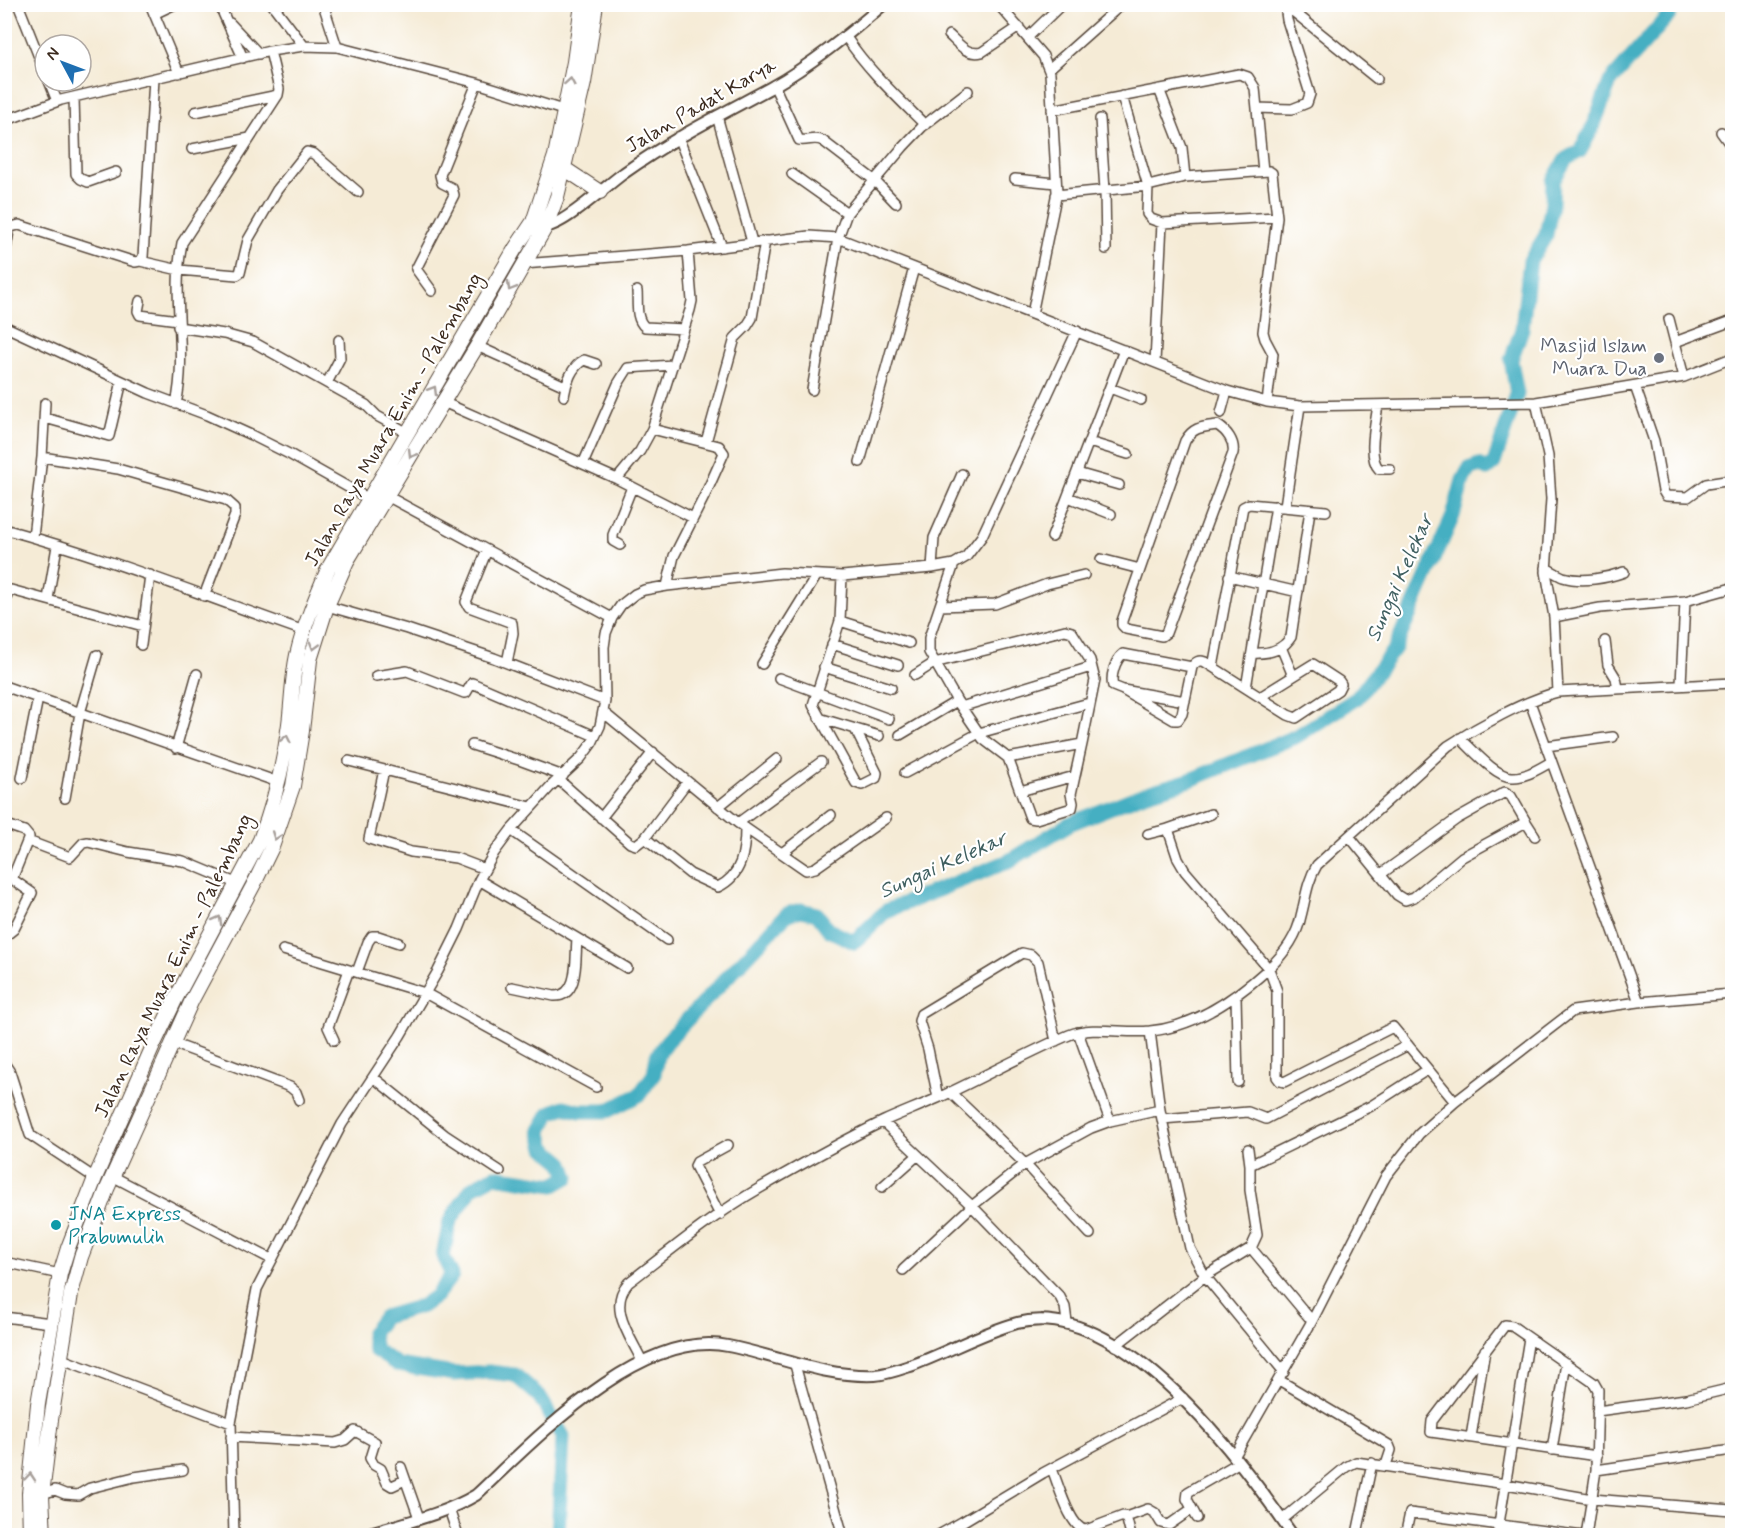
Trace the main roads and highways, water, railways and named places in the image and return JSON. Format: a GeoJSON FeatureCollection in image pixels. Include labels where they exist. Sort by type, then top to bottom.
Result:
{"type":"FeatureCollection","features":[{"type":"Feature","properties":{"kind":"main road","name":"Jalan Raya Muara Enim - Palembang"},"geometry":{"type":"LineString","coordinates":[[558,165],[582,4]]}},
{"type":"Feature","properties":{"kind":"main road","name":"Jalan Raya Muara Enim - Palembang"},"geometry":{"type":"LineString","coordinates":[[44,1536],[42,1494],[51,1420],[71,1294],[81,1257],[112,1176],[192,1000],[272,846],[293,786],[310,660],[327,606],[347,561],[524,265],[584,83],[596,4]]}},
{"type":"Feature","properties":{"kind":"main road"},"geometry":{"type":"LineString","coordinates":[[558,165],[600,192]]}},
{"type":"Feature","properties":{"kind":"main road","name":"Jalan Raya Muara Enim - Palembang"},"geometry":{"type":"LineString","coordinates":[[30,1536],[29,1493],[38,1404],[60,1274],[77,1220],[176,998],[260,840],[278,782],[289,725],[297,657],[304,631],[328,569],[508,262],[539,225]]}},
{"type":"Feature","properties":{"kind":"main road"},"geometry":{"type":"LineString","coordinates":[[470,330],[480,342]]}},
{"type":"Feature","properties":{"kind":"main road"},"geometry":{"type":"LineString","coordinates":[[119,1123],[134,1129]]}},
{"type":"Feature","properties":{"kind":"main road"},"geometry":{"type":"LineString","coordinates":[[111,1142],[126,1147]]}},
{"type":"Feature","properties":{"kind":"waterway","name":"Sungai Kelekar"},"geometry":{"type":"LineString","coordinates":[[558,1536],[563,1436],[539,1396],[515,1375],[489,1372],[454,1374],[398,1365],[375,1350],[372,1333],[384,1317],[422,1306],[436,1296],[452,1275],[443,1256],[450,1221],[472,1188],[494,1176],[554,1185],[568,1177],[563,1163],[545,1148],[540,1130],[550,1113],[564,1107],[580,1111],[607,1111],[639,1095],[654,1074],[657,1056],[666,1042],[787,914],[801,910],[817,914],[829,930],[854,942],[886,911],[1009,861],[1069,824],[1144,794],[1190,780],[1297,736],[1357,698],[1395,648],[1453,516],[1463,480],[1469,469],[1479,465],[1487,469],[1494,463],[1517,394],[1511,360],[1522,329],[1530,261],[1546,235],[1552,204],[1553,181],[1566,159],[1580,151],[1592,129],[1610,82],[1669,15],[1673,4]]}},
{"type":"Feature","properties":{"kind":"place","name":"Masjid Islam Muara Dua"},"geometry":{"type":"Point","coordinates":[1659,358]}},
{"type":"Feature","properties":{"kind":"place","name":"JNA Express Prabumulih"},"geometry":{"type":"Point","coordinates":[56,1225]}}]}
